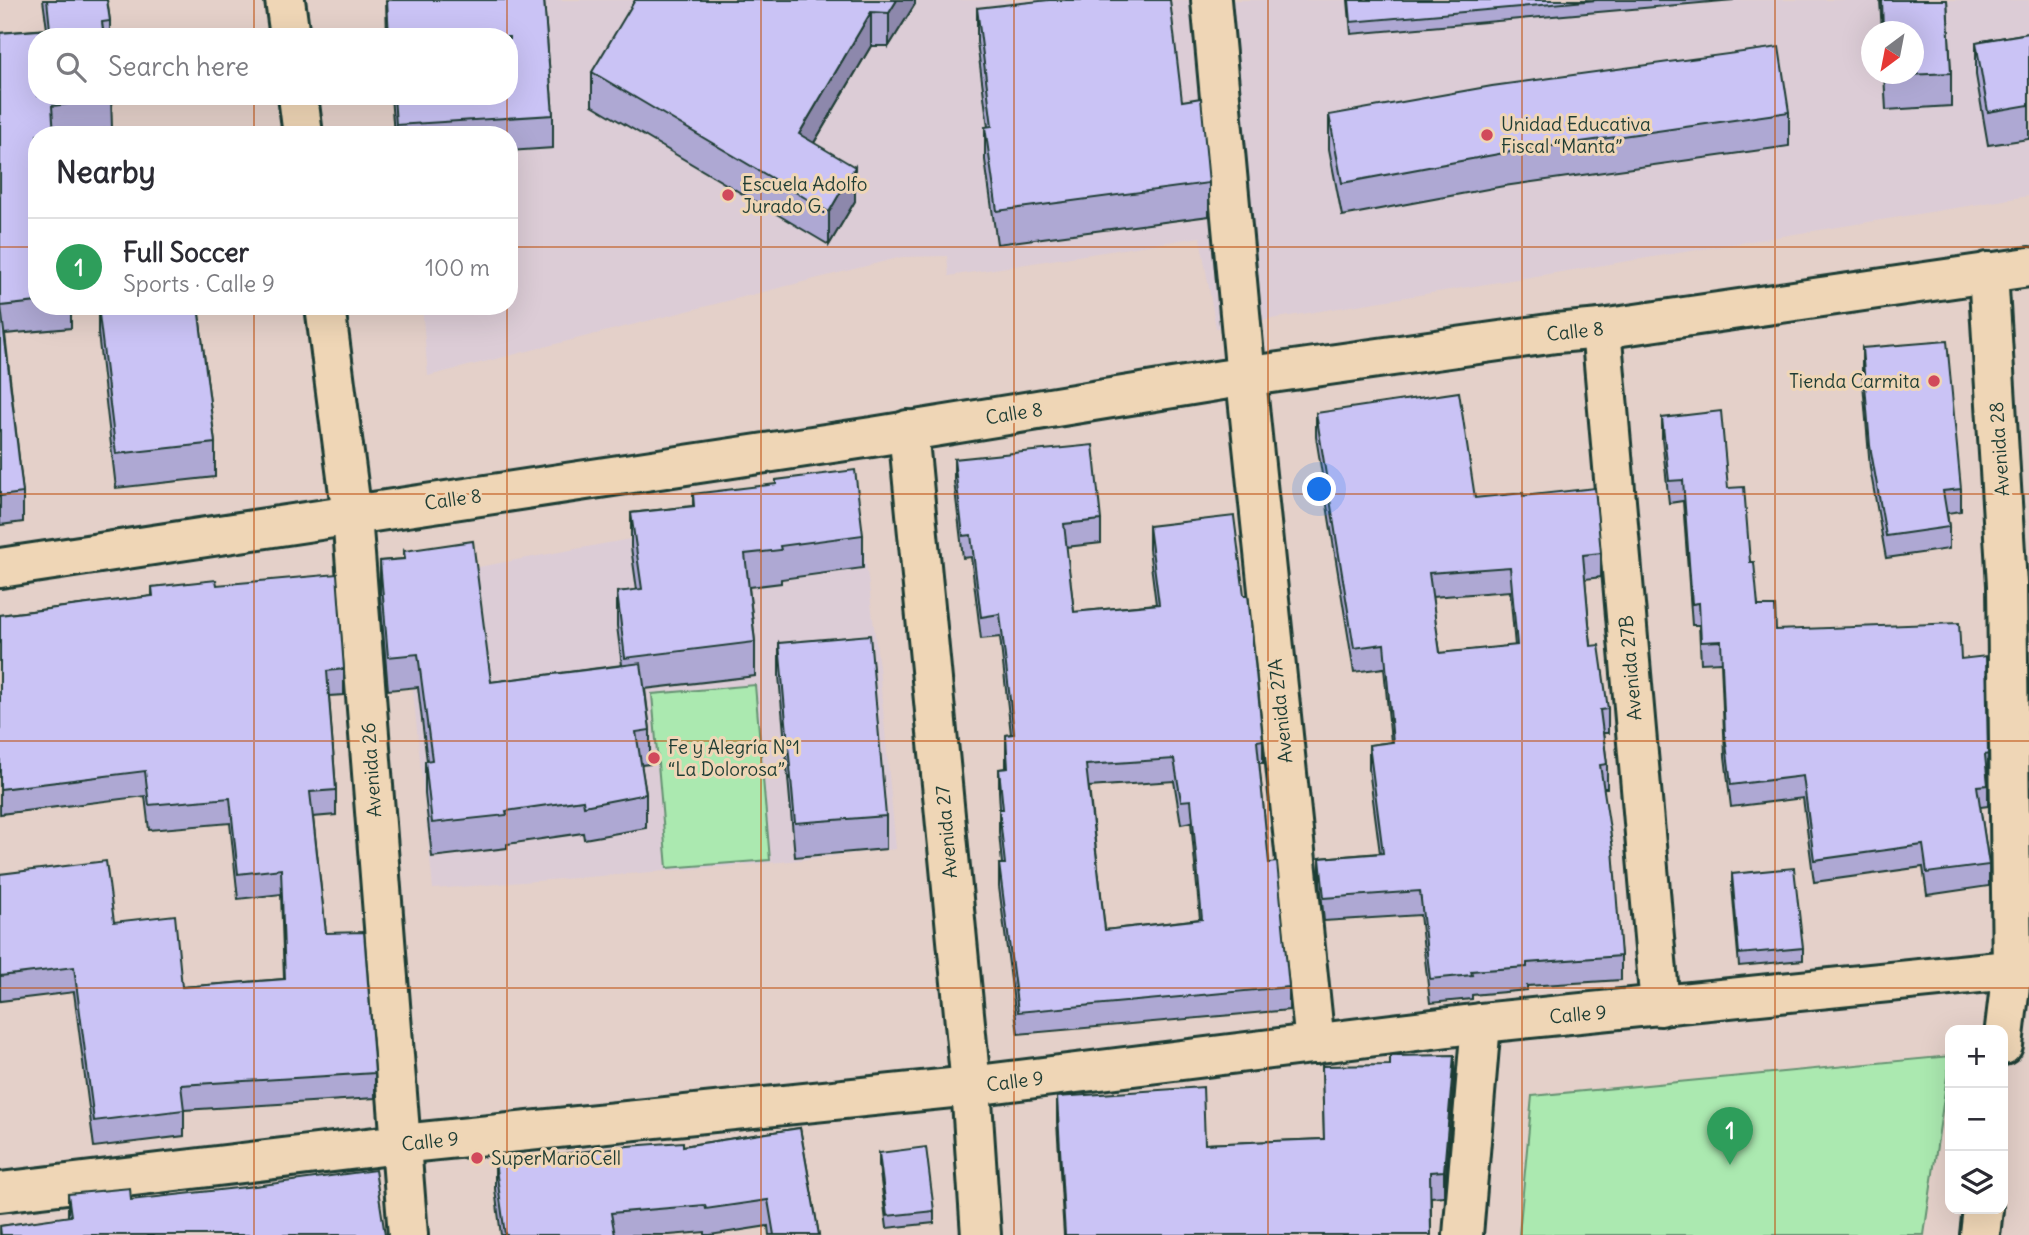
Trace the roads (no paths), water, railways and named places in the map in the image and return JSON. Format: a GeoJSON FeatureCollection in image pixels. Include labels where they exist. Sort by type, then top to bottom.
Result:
{"type":"FeatureCollection","features":[{"type":"Feature","properties":{"kind":"street"},"geometry":{"type":"LineString","coordinates":[[285,0],[289,28]]}},
{"type":"Feature","properties":{"kind":"street","name":"Avenida 27A"},"geometry":{"type":"LineString","coordinates":[[1211,0],[1246,378],[1315,1044]]}},
{"type":"Feature","properties":{"kind":"street"},"geometry":{"type":"LineString","coordinates":[[299,105],[302,126]]}},
{"type":"Feature","properties":{"kind":"street","name":"Calle 8"},"geometry":{"type":"LineString","coordinates":[[0,568],[1556,332],[1601,329],[2029,267]]}},
{"type":"Feature","properties":{"kind":"street","name":"Avenida 28"},"geometry":{"type":"LineString","coordinates":[[1988,272],[2018,586],[2020,968],[2007,1025]]}},
{"type":"Feature","properties":{"kind":"street","name":"Avenida 26"},"geometry":{"type":"LineString","coordinates":[[326,315],[352,516],[408,1235]]}},
{"type":"Feature","properties":{"kind":"street","name":"Avenida 27B"},"geometry":{"type":"LineString","coordinates":[[1601,329],[1660,1006]]}},
{"type":"Feature","properties":{"kind":"street","name":"Avenida 27"},"geometry":{"type":"LineString","coordinates":[[908,430],[971,1086],[981,1235]]}},
{"type":"Feature","properties":{"kind":"street","name":"Calle 9"},"geometry":{"type":"LineString","coordinates":[[0,1192],[400,1144],[971,1086],[1481,1023],[2020,968]]}},
{"type":"Feature","properties":{"kind":"street"},"geometry":{"type":"LineString","coordinates":[[1463,1235],[1481,1023]]}},
{"type":"Feature","properties":{"kind":"street"},"geometry":{"type":"LineString","coordinates":[[1980,1235],[1982,1214]]}},
{"type":"Feature","properties":{"kind":"place","name":"Unidad Educativa Fiscal “Manta”"},"geometry":{"type":"Point","coordinates":[1487,135]}},
{"type":"Feature","properties":{"kind":"place","name":"Escuela Adolfo Jurado G."},"geometry":{"type":"Point","coordinates":[728,195]}},
{"type":"Feature","properties":{"kind":"place","name":"Tienda Carmita"},"geometry":{"type":"Point","coordinates":[1934,381]}},
{"type":"Feature","properties":{"kind":"place","name":"Fe y Alegría Nº1 “La Dolorosa”"},"geometry":{"type":"Point","coordinates":[654,758]}},
{"type":"Feature","properties":{"kind":"place","name":"SuperMarioCell"},"geometry":{"type":"Point","coordinates":[477,1158]}},
{"type":"Feature","properties":{"kind":"place","name":"Full Soccer"},"geometry":{"type":"Point","coordinates":[1730,1165]}}]}
